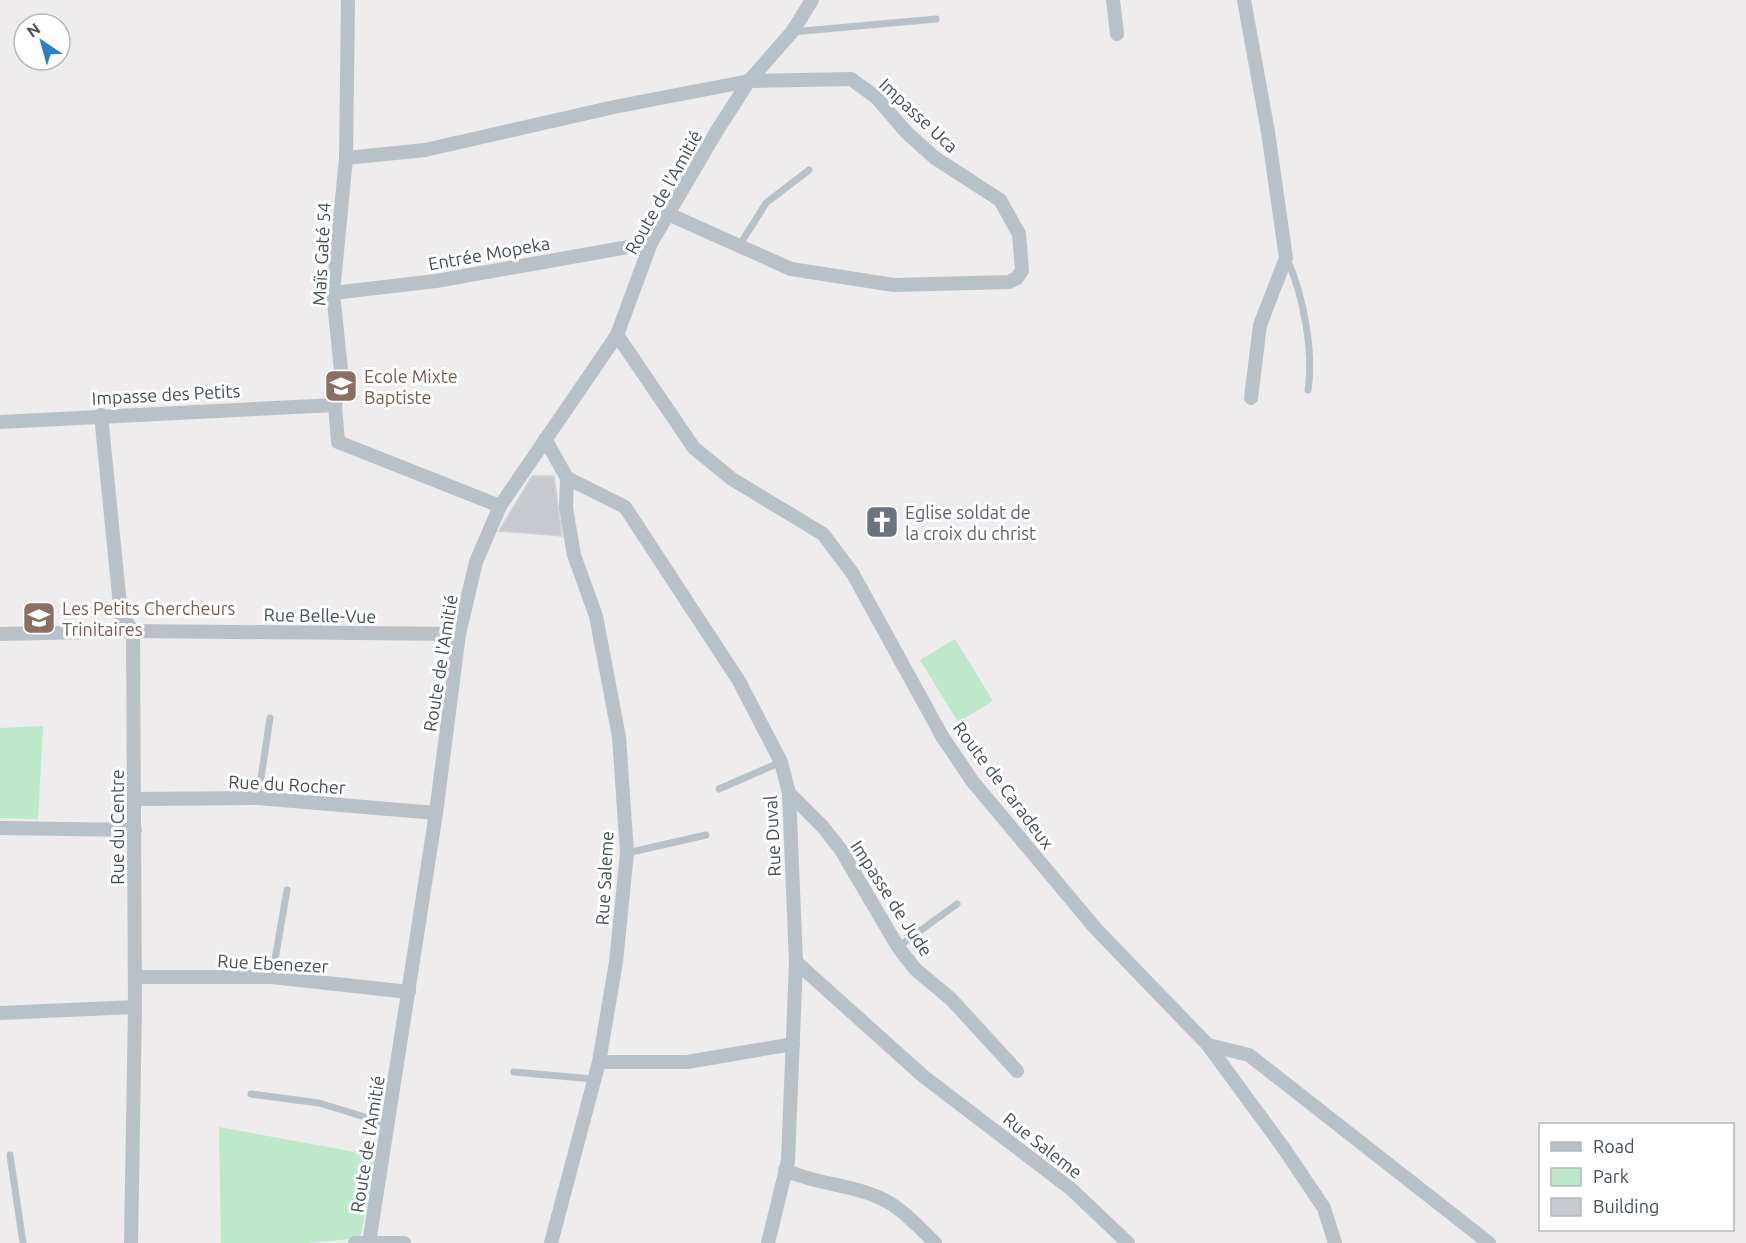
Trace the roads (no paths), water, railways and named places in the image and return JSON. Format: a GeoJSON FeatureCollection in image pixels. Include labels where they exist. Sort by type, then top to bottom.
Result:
{"type":"FeatureCollection","features":[{"type":"Feature","properties":{"kind":"street","name":"Maïs Gaté 54"},"geometry":{"type":"LineString","coordinates":[[348,0],[346,158],[333,293],[342,380],[335,405],[338,442],[500,507]]}},
{"type":"Feature","properties":{"kind":"street","name":"Route de l'Amitié"},"geometry":{"type":"LineString","coordinates":[[365,1242],[388,1124],[409,992],[436,813],[459,634],[476,562],[500,507],[617,335],[651,243],[668,214],[749,81],[792,32],[812,0]]}},
{"type":"Feature","properties":{"kind":"street"},"geometry":{"type":"LineString","coordinates":[[1113,0],[1117,33]]}},
{"type":"Feature","properties":{"kind":"street"},"geometry":{"type":"LineString","coordinates":[[1244,0],[1268,132],[1286,258],[1260,325],[1251,398]]}},
{"type":"Feature","properties":{"kind":"street","name":"Impasse Uca"},"geometry":{"type":"LineString","coordinates":[[739,247],[791,269],[894,285],[1009,282],[1017,278],[1022,270],[1019,234],[1000,200],[935,158],[906,132],[876,97],[851,79],[749,81]]}},
{"type":"Feature","properties":{"kind":"street"},"geometry":{"type":"LineString","coordinates":[[346,158],[425,150],[614,106],[749,81]]}},
{"type":"Feature","properties":{"kind":"street"},"geometry":{"type":"LineString","coordinates":[[668,214],[739,247]]}},
{"type":"Feature","properties":{"kind":"street","name":"Entrée Mopeka"},"geometry":{"type":"LineString","coordinates":[[333,293],[436,281],[651,243]]}},
{"type":"Feature","properties":{"kind":"street","name":"Route de Caradeux"},"geometry":{"type":"LineString","coordinates":[[617,335],[694,448],[732,479],[823,534],[853,574],[942,736],[973,782],[1096,929],[1209,1045],[1324,1208],[1335,1243]]}},
{"type":"Feature","properties":{"kind":"street","name":"Impasse des Petits"},"geometry":{"type":"LineString","coordinates":[[0,422],[101,415],[335,405]]}},
{"type":"Feature","properties":{"kind":"street","name":"Rue du Centre"},"geometry":{"type":"LineString","coordinates":[[101,415],[121,615],[133,631],[135,1007],[131,1243]]}},
{"type":"Feature","properties":{"kind":"street"},"geometry":{"type":"LineString","coordinates":[[545,439],[567,478]]}},
{"type":"Feature","properties":{"kind":"street","name":"Rue Duval"},"geometry":{"type":"LineString","coordinates":[[567,478],[625,507],[739,681],[781,762],[789,793],[796,962],[788,1161],[768,1243]]}},
{"type":"Feature","properties":{"kind":"street","name":"Rue Saleme"},"geometry":{"type":"LineString","coordinates":[[551,1243],[599,1062],[616,962],[627,853],[620,736],[596,616],[574,555],[566,508],[567,478]]}},
{"type":"Feature","properties":{"kind":"street","name":"Rue Belle-Vue"},"geometry":{"type":"LineString","coordinates":[[0,634],[133,631],[459,634]]}},
{"type":"Feature","properties":{"kind":"street","name":"Impasse de Jude"},"geometry":{"type":"LineString","coordinates":[[789,793],[823,827],[840,850],[898,947],[915,969],[951,999],[1017,1071]]}},
{"type":"Feature","properties":{"kind":"street","name":"Rue du Rocher"},"geometry":{"type":"LineString","coordinates":[[135,799],[258,798],[436,813]]}},
{"type":"Feature","properties":{"kind":"street"},"geometry":{"type":"LineString","coordinates":[[0,828],[135,830]]}},
{"type":"Feature","properties":{"kind":"street","name":"Rue Saleme"},"geometry":{"type":"LineString","coordinates":[[796,962],[923,1076],[1071,1189],[1128,1243]]}},
{"type":"Feature","properties":{"kind":"street","name":"Rue Ebenezer"},"geometry":{"type":"LineString","coordinates":[[135,977],[272,977],[409,992]]}},
{"type":"Feature","properties":{"kind":"street"},"geometry":{"type":"LineString","coordinates":[[0,1013],[135,1007]]}},
{"type":"Feature","properties":{"kind":"street"},"geometry":{"type":"LineString","coordinates":[[599,1062],[687,1062],[793,1044]]}},
{"type":"Feature","properties":{"kind":"street"},"geometry":{"type":"LineString","coordinates":[[1209,1045],[1249,1055],[1489,1243]]}},
{"type":"Feature","properties":{"kind":"street"},"geometry":{"type":"LineString","coordinates":[[785,1170],[802,1178],[864,1193],[892,1204],[934,1243]]}},
{"type":"Feature","properties":{"kind":"street"},"geometry":{"type":"LineString","coordinates":[[365,1242],[404,1243]]}},
{"type":"Feature","properties":{"kind":"lane"},"geometry":{"type":"LineString","coordinates":[[792,32],[936,19]]}},
{"type":"Feature","properties":{"kind":"lane"},"geometry":{"type":"LineString","coordinates":[[739,247],[766,203],[809,170]]}},
{"type":"Feature","properties":{"kind":"lane"},"geometry":{"type":"LineString","coordinates":[[1286,258],[1298,281],[1311,370],[1308,390]]}},
{"type":"Feature","properties":{"kind":"lane"},"geometry":{"type":"LineString","coordinates":[[258,798],[270,718]]}},
{"type":"Feature","properties":{"kind":"lane"},"geometry":{"type":"LineString","coordinates":[[719,789],[781,762]]}},
{"type":"Feature","properties":{"kind":"lane"},"geometry":{"type":"LineString","coordinates":[[627,853],[706,835]]}},
{"type":"Feature","properties":{"kind":"lane"},"geometry":{"type":"LineString","coordinates":[[272,977],[287,890]]}},
{"type":"Feature","properties":{"kind":"lane"},"geometry":{"type":"LineString","coordinates":[[898,947],[957,904]]}},
{"type":"Feature","properties":{"kind":"lane"},"geometry":{"type":"LineString","coordinates":[[514,1072],[593,1079]]}},
{"type":"Feature","properties":{"kind":"lane"},"geometry":{"type":"LineString","coordinates":[[250,1094],[319,1103],[388,1124]]}},
{"type":"Feature","properties":{"kind":"lane"},"geometry":{"type":"LineString","coordinates":[[10,1155],[23,1243]]}},
{"type":"Feature","properties":{"kind":"place","name":"Ecole Mixte Baptiste"},"geometry":{"type":"Point","coordinates":[341,386]}},
{"type":"Feature","properties":{"kind":"place","name":"Eglise soldat de la croix du christ"},"geometry":{"type":"Point","coordinates":[882,522]}},
{"type":"Feature","properties":{"kind":"place","name":"Les Petits Chercheurs Trinitaires"},"geometry":{"type":"Point","coordinates":[39,618]}}]}
